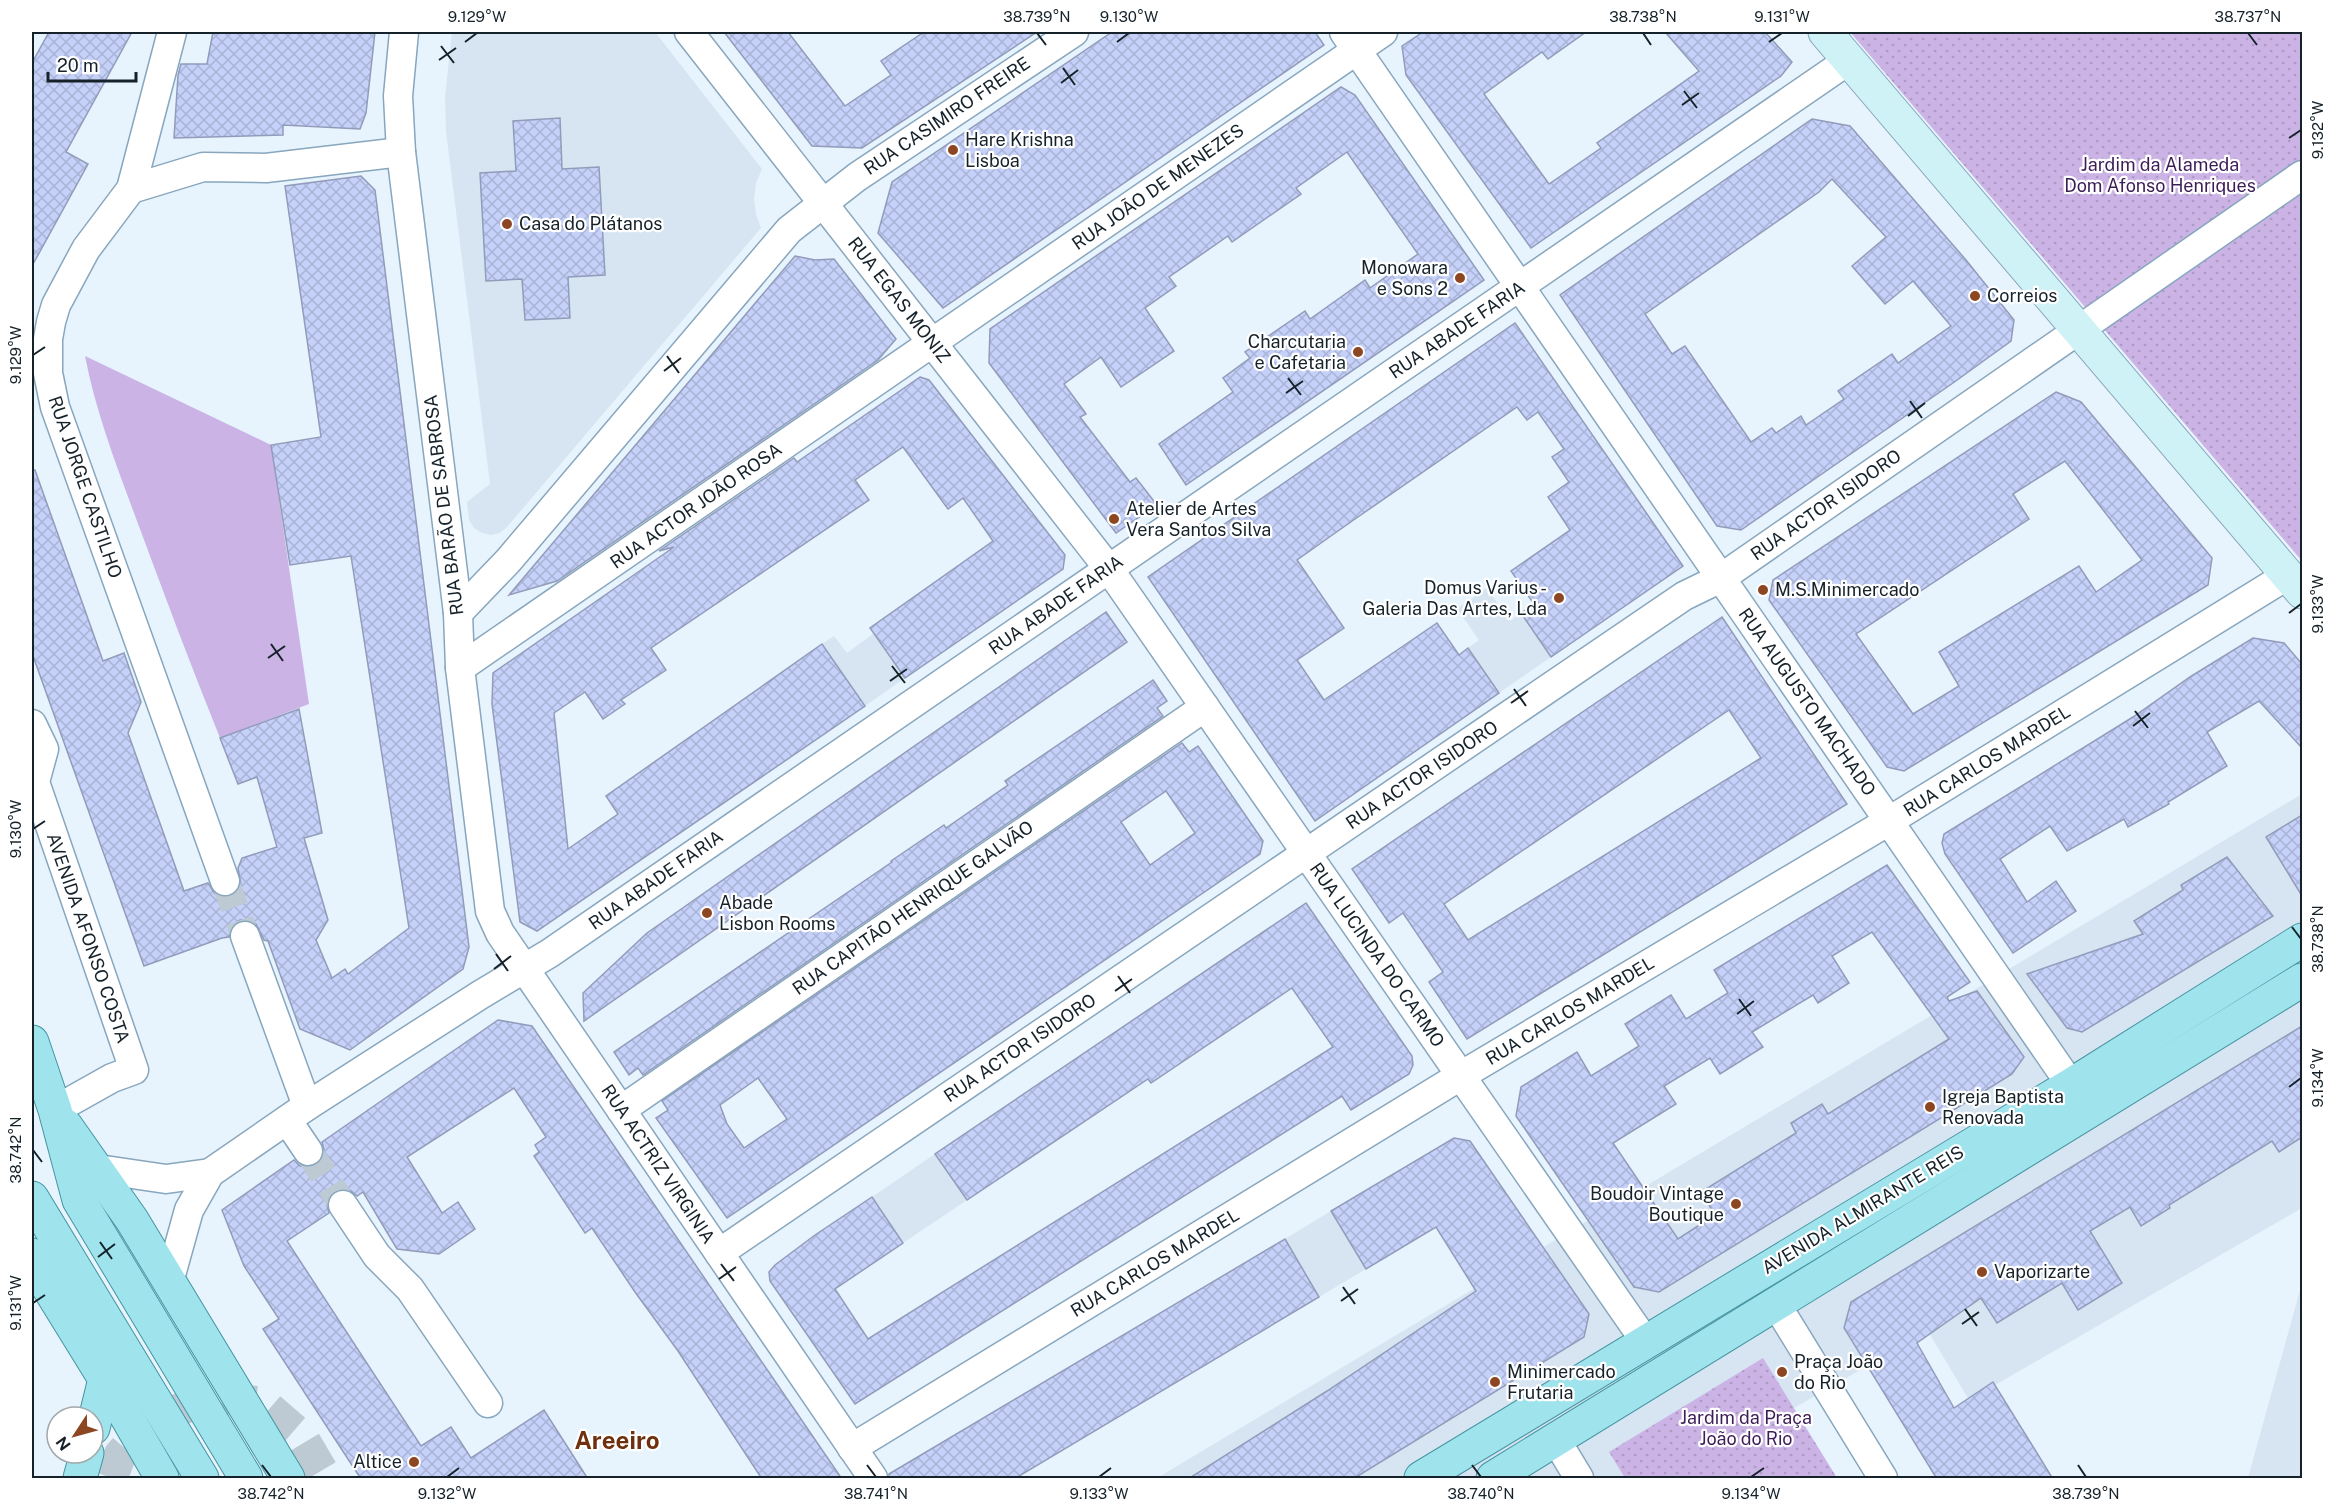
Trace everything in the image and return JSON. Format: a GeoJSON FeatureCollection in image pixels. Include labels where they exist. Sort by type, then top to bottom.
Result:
{"type":"FeatureCollection","features":[{"type":"Feature","properties":{"kind":"main road"},"geometry":{"type":"LineString","coordinates":[[1825,32],[2295,584]]}},
{"type":"Feature","properties":{"kind":"main road","name":"AVENIDA ALMIRANTE REIS"},"geometry":{"type":"LineString","coordinates":[[1421,1479],[2071,1085],[2302,940]]}},
{"type":"Feature","properties":{"kind":"main road","name":"AVENIDA ALMIRANTE REIS"},"geometry":{"type":"LineString","coordinates":[[1493,1479],[2065,1124],[2302,980]]}},
{"type":"Feature","properties":{"kind":"main road"},"geometry":{"type":"LineString","coordinates":[[32,1042],[55,1110],[80,1200],[246,1479]]}},
{"type":"Feature","properties":{"kind":"main road"},"geometry":{"type":"LineString","coordinates":[[55,1110],[98,1169],[288,1479]]}},
{"type":"Feature","properties":{"kind":"main road"},"geometry":{"type":"LineString","coordinates":[[32,1198],[202,1479]]}},
{"type":"Feature","properties":{"kind":"main road"},"geometry":{"type":"LineString","coordinates":[[32,1255],[42,1277],[105,1379],[162,1479]]}},
{"type":"Feature","properties":{"kind":"main road"},"geometry":{"type":"LineString","coordinates":[[1646,1341],[1666,1372]]}},
{"type":"Feature","properties":{"kind":"main road"},"geometry":{"type":"LineString","coordinates":[[99,1405],[105,1379]]}},
{"type":"Feature","properties":{"kind":"street","name":"RUA JORGE CASTILHO"},"geometry":{"type":"LineString","coordinates":[[172,32],[131,189],[86,249],[56,305],[48,339],[48,373],[55,407],[225,881]]}},
{"type":"Feature","properties":{"kind":"street","name":"RUA BARÃO DE SABROSA"},"geometry":{"type":"LineString","coordinates":[[404,32],[398,96],[401,152],[458,613],[460,668],[490,911],[500,933],[525,969]]}},
{"type":"Feature","properties":{"kind":"street","name":"RUA EGAS MONIZ"},"geometry":{"type":"LineString","coordinates":[[688,32],[1109,569]]}},
{"type":"Feature","properties":{"kind":"street","name":"RUA CASIMIRO FREIRE"},"geometry":{"type":"LineString","coordinates":[[458,613],[514,554],[789,230],[857,177],[1074,32]]}},
{"type":"Feature","properties":{"kind":"street","name":"RUA JOÃO DE MENEZES"},"geometry":{"type":"LineString","coordinates":[[932,343],[1350,41],[1383,32]]}},
{"type":"Feature","properties":{"kind":"street","name":"RUA AUGUSTO MACHADO"},"geometry":{"type":"LineString","coordinates":[[1350,41],[2071,1085]]}},
{"type":"Feature","properties":{"kind":"street","name":"RUA ABADE FARIA"},"geometry":{"type":"LineString","coordinates":[[169,1282],[189,1210],[210,1173],[297,1113],[480,995],[525,969],[1849,60]]}},
{"type":"Feature","properties":{"kind":"street"},"geometry":{"type":"LineString","coordinates":[[140,152],[203,167],[266,168],[401,152]]}},
{"type":"Feature","properties":{"kind":"street"},"geometry":{"type":"LineString","coordinates":[[131,189],[203,167]]}},
{"type":"Feature","properties":{"kind":"street","name":"RUA ACTOR ISIDORO"},"geometry":{"type":"LineString","coordinates":[[719,1253],[1684,596],[1721,578],[2302,175]]}},
{"type":"Feature","properties":{"kind":"street","name":"RUA ACTOR JOÃO ROSA"},"geometry":{"type":"LineString","coordinates":[[460,668],[932,343]]}},
{"type":"Feature","properties":{"kind":"street","name":"RUA LUCINDA DO CARMO"},"geometry":{"type":"LineString","coordinates":[[1109,569],[1646,1341]]}},
{"type":"Feature","properties":{"kind":"street","name":"RUA CARLOS MARDEL"},"geometry":{"type":"LineString","coordinates":[[852,1448],[1462,1075],[1889,821],[2295,584]]}},
{"type":"Feature","properties":{"kind":"street","name":"RUA CAPITÃO HENRIQUE GALVÃO"},"geometry":{"type":"LineString","coordinates":[[621,1110],[1205,707]]}},
{"type":"Feature","properties":{"kind":"street","name":"AVENIDA AFONSO COSTA"},"geometry":{"type":"LineString","coordinates":[[32,724],[44,749],[35,782],[134,1070],[112,1078],[55,1110]]}},
{"type":"Feature","properties":{"kind":"street"},"geometry":{"type":"LineString","coordinates":[[246,936],[308,1151]]}},
{"type":"Feature","properties":{"kind":"street","name":"RUA ACTRIZ VIRGINIA"},"geometry":{"type":"LineString","coordinates":[[525,969],[873,1479]]}},
{"type":"Feature","properties":{"kind":"street"},"geometry":{"type":"LineString","coordinates":[[2065,1124],[2071,1085]]}},
{"type":"Feature","properties":{"kind":"street","name":"RUA ABADE FARIA"},"geometry":{"type":"LineString","coordinates":[[98,1169],[166,1179],[210,1173]]}},
{"type":"Feature","properties":{"kind":"street"},"geometry":{"type":"LineString","coordinates":[[343,1204],[377,1256],[410,1289],[488,1403]]}},
{"type":"Feature","properties":{"kind":"street"},"geometry":{"type":"LineString","coordinates":[[1776,1304],[1883,1479]]}},
{"type":"Feature","properties":{"kind":"street"},"geometry":{"type":"LineString","coordinates":[[1556,1440],[1579,1479]]}},
{"type":"Feature","properties":{"kind":"shaded area"},"geometry":{"type":"Polygon","coordinates":[[[452,32],[655,32],[762,169],[756,183],[754,198],[761,228],[507,527],[500,533],[491,535],[474,528],[469,520],[467,502],[490,484],[446,131],[445,97],[452,32]]]}},
{"type":"Feature","properties":{"kind":"shaded area"},"geometry":{"type":"Polygon","coordinates":[[[1487,588],[1510,621],[1521,613],[1551,657],[1499,693],[1468,648],[1479,640],[1457,609],[1487,588]]]}},
{"type":"Feature","properties":{"kind":"shaded area"},"geometry":{"type":"Polygon","coordinates":[[[873,634],[905,678],[865,706],[822,644],[834,636],[847,653],[873,634]]]}},
{"type":"Feature","properties":{"kind":"shaded area"},"geometry":{"type":"Polygon","coordinates":[[[2302,794],[2302,1208],[1969,1400],[1928,1331],[1672,1478],[1157,1478],[2302,794]]]}},
{"type":"Feature","properties":{"kind":"shaded area"},"geometry":{"type":"Polygon","coordinates":[[[935,1154],[967,1200],[903,1243],[872,1197],[935,1154]]]}},
{"type":"Feature","properties":{"kind":"shaded area"},"geometry":{"type":"Polygon","coordinates":[[[1331,1211],[1366,1269],[1319,1297],[1285,1239],[1331,1211]]]}},
{"type":"Feature","properties":{"kind":"shaded area"},"geometry":{"type":"Polygon","coordinates":[[[2302,1283],[2302,1478],[2248,1478],[2302,1283]]]}},
{"type":"Feature","properties":{"kind":"green space","name":"Jardim da Alameda Dom Afonso Henriques"},"geometry":{"type":"Polygon","coordinates":[[[1850,32],[2302,32],[2302,561],[1850,32]]]}},
{"type":"Feature","properties":{"kind":"green space"},"geometry":{"type":"Polygon","coordinates":[[[85,356],[271,445],[309,704],[220,738],[115,460],[101,419],[85,356]]]}},
{"type":"Feature","properties":{"kind":"green space","name":"Jardim da Praça João do Rio"},"geometry":{"type":"Polygon","coordinates":[[[1763,1358],[1837,1478],[1625,1478],[1609,1452],[1763,1358]]]}},
{"type":"Feature","properties":{"kind":"building"},"geometry":{"type":"Polygon","coordinates":[[[49,32],[132,32],[66,152],[88,164],[32,266],[32,63],[49,32]]]}},
{"type":"Feature","properties":{"kind":"building"},"geometry":{"type":"Polygon","coordinates":[[[213,32],[375,32],[366,113],[360,129],[283,125],[283,135],[174,138],[178,75],[181,64],[207,64],[213,32]]]}},
{"type":"Feature","properties":{"kind":"building"},"geometry":{"type":"Polygon","coordinates":[[[724,32],[788,32],[845,106],[891,75],[881,61],[924,32],[1037,32],[862,148],[812,146],[724,32]]]}},
{"type":"Feature","properties":{"kind":"building"},"geometry":{"type":"Polygon","coordinates":[[[1112,32],[1315,32],[1324,45],[943,308],[878,233],[892,182],[1112,32]]]}},
{"type":"Feature","properties":{"kind":"building"},"geometry":{"type":"Polygon","coordinates":[[[1423,32],[1586,32],[1548,59],[1542,52],[1484,94],[1549,184],[1601,148],[1597,143],[1699,71],[1665,32],[1765,32],[1792,62],[1781,76],[1531,248],[1406,75],[1402,46],[1423,32]]]}},
{"type":"Feature","properties":{"kind":"building"},"geometry":{"type":"Polygon","coordinates":[[[1341,87],[1355,95],[1484,280],[1186,485],[1159,444],[1233,392],[1223,378],[1250,358],[1245,352],[1305,311],[1310,319],[1365,280],[1370,288],[1418,254],[1347,152],[1296,188],[1301,194],[1232,242],[1228,236],[1169,277],[1176,286],[1145,308],[1174,351],[1121,387],[1101,357],[1064,384],[1086,414],[1080,417],[1130,482],[1136,478],[1157,505],[1116,533],[989,363],[990,329],[1341,87]]]}},
{"type":"Feature","properties":{"kind":"building","name":"Casa do Plátanos"},"geometry":{"type":"Polygon","coordinates":[[[560,118],[562,169],[599,167],[605,275],[568,277],[570,318],[525,320],[522,279],[486,281],[480,173],[516,171],[513,121],[560,118]]]}},
{"type":"Feature","properties":{"kind":"building"},"geometry":{"type":"Polygon","coordinates":[[[1812,119],[1850,126],[1966,260],[2014,320],[2011,341],[1741,530],[1717,526],[1560,295],[1812,119]],[[1832,179],[1819,192],[1645,314],[1672,354],[1685,346],[1751,442],[1772,428],[1776,433],[1801,416],[1806,425],[1844,399],[1838,391],[1892,354],[1898,363],[1951,326],[1913,281],[1885,304],[1852,266],[1886,237],[1832,179]]]}},
{"type":"Feature","properties":{"kind":"building"},"geometry":{"type":"Polygon","coordinates":[[[361,176],[375,190],[469,947],[463,969],[350,1050],[300,1029],[268,941],[264,940],[256,924],[248,920],[240,920],[233,925],[229,937],[144,966],[32,653],[32,470],[35,470],[103,661],[124,653],[141,702],[128,733],[184,891],[208,883],[215,894],[223,897],[231,896],[238,891],[241,885],[238,868],[242,858],[277,847],[257,777],[238,784],[220,738],[299,709],[322,833],[304,838],[328,920],[316,940],[332,978],[345,969],[348,974],[409,928],[351,556],[290,565],[271,445],[321,437],[285,186],[361,176]]]}},
{"type":"Feature","properties":{"kind":"building"},"geometry":{"type":"Polygon","coordinates":[[[795,256],[815,260],[834,259],[896,339],[878,360],[557,581],[509,595],[795,256]]]}},
{"type":"Feature","properties":{"kind":"building"},"geometry":{"type":"Polygon","coordinates":[[[1515,323],[1683,566],[1551,657],[1521,613],[1534,604],[1511,571],[1570,530],[1548,497],[1569,482],[1552,457],[1564,449],[1538,412],[1527,420],[1517,407],[1355,519],[1297,560],[1344,628],[1297,660],[1324,700],[1437,623],[1459,655],[1468,648],[1499,693],[1315,821],[1148,577],[1515,323]]]}},
{"type":"Feature","properties":{"kind":"building"},"geometry":{"type":"Polygon","coordinates":[[[920,377],[929,380],[1065,555],[1063,569],[905,678],[870,628],[993,541],[963,498],[948,509],[903,447],[855,480],[869,500],[651,648],[666,670],[621,700],[625,704],[603,719],[585,692],[554,713],[568,849],[618,814],[606,796],[822,644],[865,706],[537,931],[520,922],[492,704],[493,673],[674,547],[659,551],[794,458],[797,462],[920,377]]]}},
{"type":"Feature","properties":{"kind":"building"},"geometry":{"type":"Polygon","coordinates":[[[2056,392],[2081,402],[2212,558],[2208,585],[1904,771],[1887,767],[1769,600],[1773,580],[2056,392]],[[2065,461],[2013,494],[2029,519],[1856,634],[1913,714],[1959,686],[1939,652],[2079,566],[2096,592],[2142,560],[2065,461]]]}},
{"type":"Feature","properties":{"kind":"building"},"geometry":{"type":"Polygon","coordinates":[[[1106,612],[1127,642],[584,1021],[583,993],[647,933],[1106,612]]]}},
{"type":"Feature","properties":{"kind":"building"},"geometry":{"type":"Polygon","coordinates":[[[1722,617],[1847,804],[1467,1039],[1429,982],[1443,972],[1403,913],[1389,923],[1352,869],[1722,617]],[[1729,710],[1444,904],[1468,940],[1761,758],[1729,710]]]}},
{"type":"Feature","properties":{"kind":"building"},"geometry":{"type":"Polygon","coordinates":[[[2253,638],[2284,643],[2302,664],[2302,748],[2259,701],[2207,732],[2227,766],[2168,802],[2169,804],[2128,827],[2124,819],[2067,851],[2050,826],[2000,859],[2027,902],[2056,881],[2076,911],[2013,953],[1945,854],[1942,843],[1944,834],[2133,717],[2190,677],[2253,638]]]}},
{"type":"Feature","properties":{"kind":"building"},"geometry":{"type":"Polygon","coordinates":[[[1153,680],[1167,701],[1157,708],[1163,716],[643,1075],[638,1068],[629,1075],[614,1052],[944,825],[946,828],[1008,785],[1005,781],[1153,680]]]}},
{"type":"Feature","properties":{"kind":"building"},"geometry":{"type":"Polygon","coordinates":[[[1182,743],[1189,752],[1198,746],[1263,841],[1260,854],[727,1218],[656,1118],[668,1110],[662,1101],[1182,743]],[[1166,791],[1121,822],[1150,865],[1195,833],[1166,791]],[[758,1078],[720,1105],[727,1124],[744,1148],[787,1119],[758,1078]]]}},
{"type":"Feature","properties":{"kind":"building"},"geometry":{"type":"Polygon","coordinates":[[[2302,815],[2302,896],[2266,837],[2302,815]]]}},
{"type":"Feature","properties":{"kind":"building"},"geometry":{"type":"Polygon","coordinates":[[[2227,857],[2273,916],[2082,1032],[2067,1028],[2027,974],[2143,934],[2134,921],[2183,890],[2181,885],[2227,857]]]}},
{"type":"Feature","properties":{"kind":"building"},"geometry":{"type":"Polygon","coordinates":[[[1887,865],[1970,982],[1947,997],[1949,1001],[1977,991],[2024,1057],[2012,1074],[1659,1292],[1634,1287],[1516,1116],[1521,1087],[1577,1052],[1591,1076],[1639,1046],[1625,1024],[1671,995],[1686,1019],[1728,993],[1714,970],[1887,865]],[[1872,932],[1832,956],[1849,983],[1818,1003],[1813,995],[1752,1032],[1763,1047],[1720,1074],[1710,1058],[1664,1086],[1676,1104],[1613,1143],[1678,1239],[1715,1215],[1701,1192],[1796,1133],[1791,1123],[1822,1104],[1828,1114],[1949,1039],[1872,932]]]}},
{"type":"Feature","properties":{"kind":"building"},"geometry":{"type":"Polygon","coordinates":[[[1306,903],[1412,1056],[1413,1065],[1409,1074],[1351,1110],[1342,1096],[855,1404],[770,1281],[769,1272],[775,1265],[872,1197],[903,1243],[835,1289],[868,1339],[1333,1047],[1292,988],[1151,1083],[1148,1079],[967,1200],[935,1154],[1306,903]]]}},
{"type":"Feature","properties":{"kind":"building"},"geometry":{"type":"Polygon","coordinates":[[[498,1020],[532,1026],[842,1479],[762,1479],[678,1351],[592,1228],[585,1233],[534,1156],[539,1152],[535,1145],[546,1137],[514,1088],[407,1157],[442,1213],[458,1202],[475,1229],[439,1254],[397,1249],[363,1192],[357,1196],[343,1189],[334,1191],[329,1197],[327,1205],[329,1213],[287,1241],[421,1446],[451,1427],[471,1458],[544,1410],[588,1479],[361,1479],[263,1329],[279,1319],[244,1266],[222,1210],[294,1160],[300,1166],[309,1167],[318,1164],[323,1158],[322,1142],[498,1020]]]}},
{"type":"Feature","properties":{"kind":"building"},"geometry":{"type":"Polygon","coordinates":[[[2302,1026],[2302,1137],[2279,1152],[2272,1141],[2169,1205],[2170,1208],[2141,1226],[2130,1207],[2090,1231],[2122,1283],[2078,1310],[2062,1283],[1997,1323],[1981,1298],[1917,1343],[1954,1408],[1993,1382],[2053,1479],[1937,1479],[1844,1328],[1851,1302],[2302,1026]]]}},
{"type":"Feature","properties":{"kind":"building"},"geometry":{"type":"Polygon","coordinates":[[[1454,1138],[1470,1141],[1589,1314],[1584,1337],[1353,1479],[1188,1479],[1327,1391],[1476,1291],[1436,1227],[1366,1269],[1331,1211],[1454,1138]]]}},
{"type":"Feature","properties":{"kind":"building"},"geometry":{"type":"Polygon","coordinates":[[[1285,1239],[1319,1297],[1014,1479],[889,1479],[889,1474],[1285,1239]]]}},
{"type":"Feature","properties":{"kind":"tunnel"},"geometry":{"type":"LineString","coordinates":[[225,881],[245,936]]}},
{"type":"Feature","properties":{"kind":"tunnel"},"geometry":{"type":"LineString","coordinates":[[308,1151],[343,1205]]}},
{"type":"Feature","properties":{"kind":"tunnel"},"geometry":{"type":"LineString","coordinates":[[111,1478],[120,1455],[146,1425],[217,1396],[264,1404],[301,1436],[326,1478]]}},
{"type":"Feature","properties":{"kind":"place","name":"Hare Krishna Lisboa"},"geometry":{"type":"Point","coordinates":[953,150]}},
{"type":"Feature","properties":{"kind":"place","name":"Casa do Plátanos"},"geometry":{"type":"Point","coordinates":[507,224]}},
{"type":"Feature","properties":{"kind":"place","name":"Monowara e Sons 2"},"geometry":{"type":"Point","coordinates":[1460,278]}},
{"type":"Feature","properties":{"kind":"place","name":"Correios"},"geometry":{"type":"Point","coordinates":[1975,296]}},
{"type":"Feature","properties":{"kind":"place","name":"Charcutaria e Cafetaria"},"geometry":{"type":"Point","coordinates":[1358,352]}},
{"type":"Feature","properties":{"kind":"place","name":"Atelier de Artes Vera Santos Silva"},"geometry":{"type":"Point","coordinates":[1114,519]}},
{"type":"Feature","properties":{"kind":"place","name":"M.S.Minimercado"},"geometry":{"type":"Point","coordinates":[1763,590]}},
{"type":"Feature","properties":{"kind":"place","name":"Domus Varius - Galeria Das Artes, Lda"},"geometry":{"type":"Point","coordinates":[1559,598]}},
{"type":"Feature","properties":{"kind":"place","name":"Abade Lisbon Rooms"},"geometry":{"type":"Point","coordinates":[707,913]}},
{"type":"Feature","properties":{"kind":"place","name":"Igreja Baptista Renovada"},"geometry":{"type":"Point","coordinates":[1930,1107]}},
{"type":"Feature","properties":{"kind":"place","name":"Boudoir Vintage Boutique"},"geometry":{"type":"Point","coordinates":[1736,1204]}},
{"type":"Feature","properties":{"kind":"place","name":"Vaporizarte"},"geometry":{"type":"Point","coordinates":[1982,1272]}},
{"type":"Feature","properties":{"kind":"place","name":"Praça João do Rio"},"geometry":{"type":"Point","coordinates":[1782,1372]}},
{"type":"Feature","properties":{"kind":"place","name":"Minimercado Frutaria"},"geometry":{"type":"Point","coordinates":[1495,1382]}},
{"type":"Feature","properties":{"kind":"place","name":"Altice"},"geometry":{"type":"Point","coordinates":[414,1462]}},
{"type":"Feature","properties":{"kind":"district","name":"Areeiro"},"geometry":{"type":"Point","coordinates":[617,1441]}}]}
